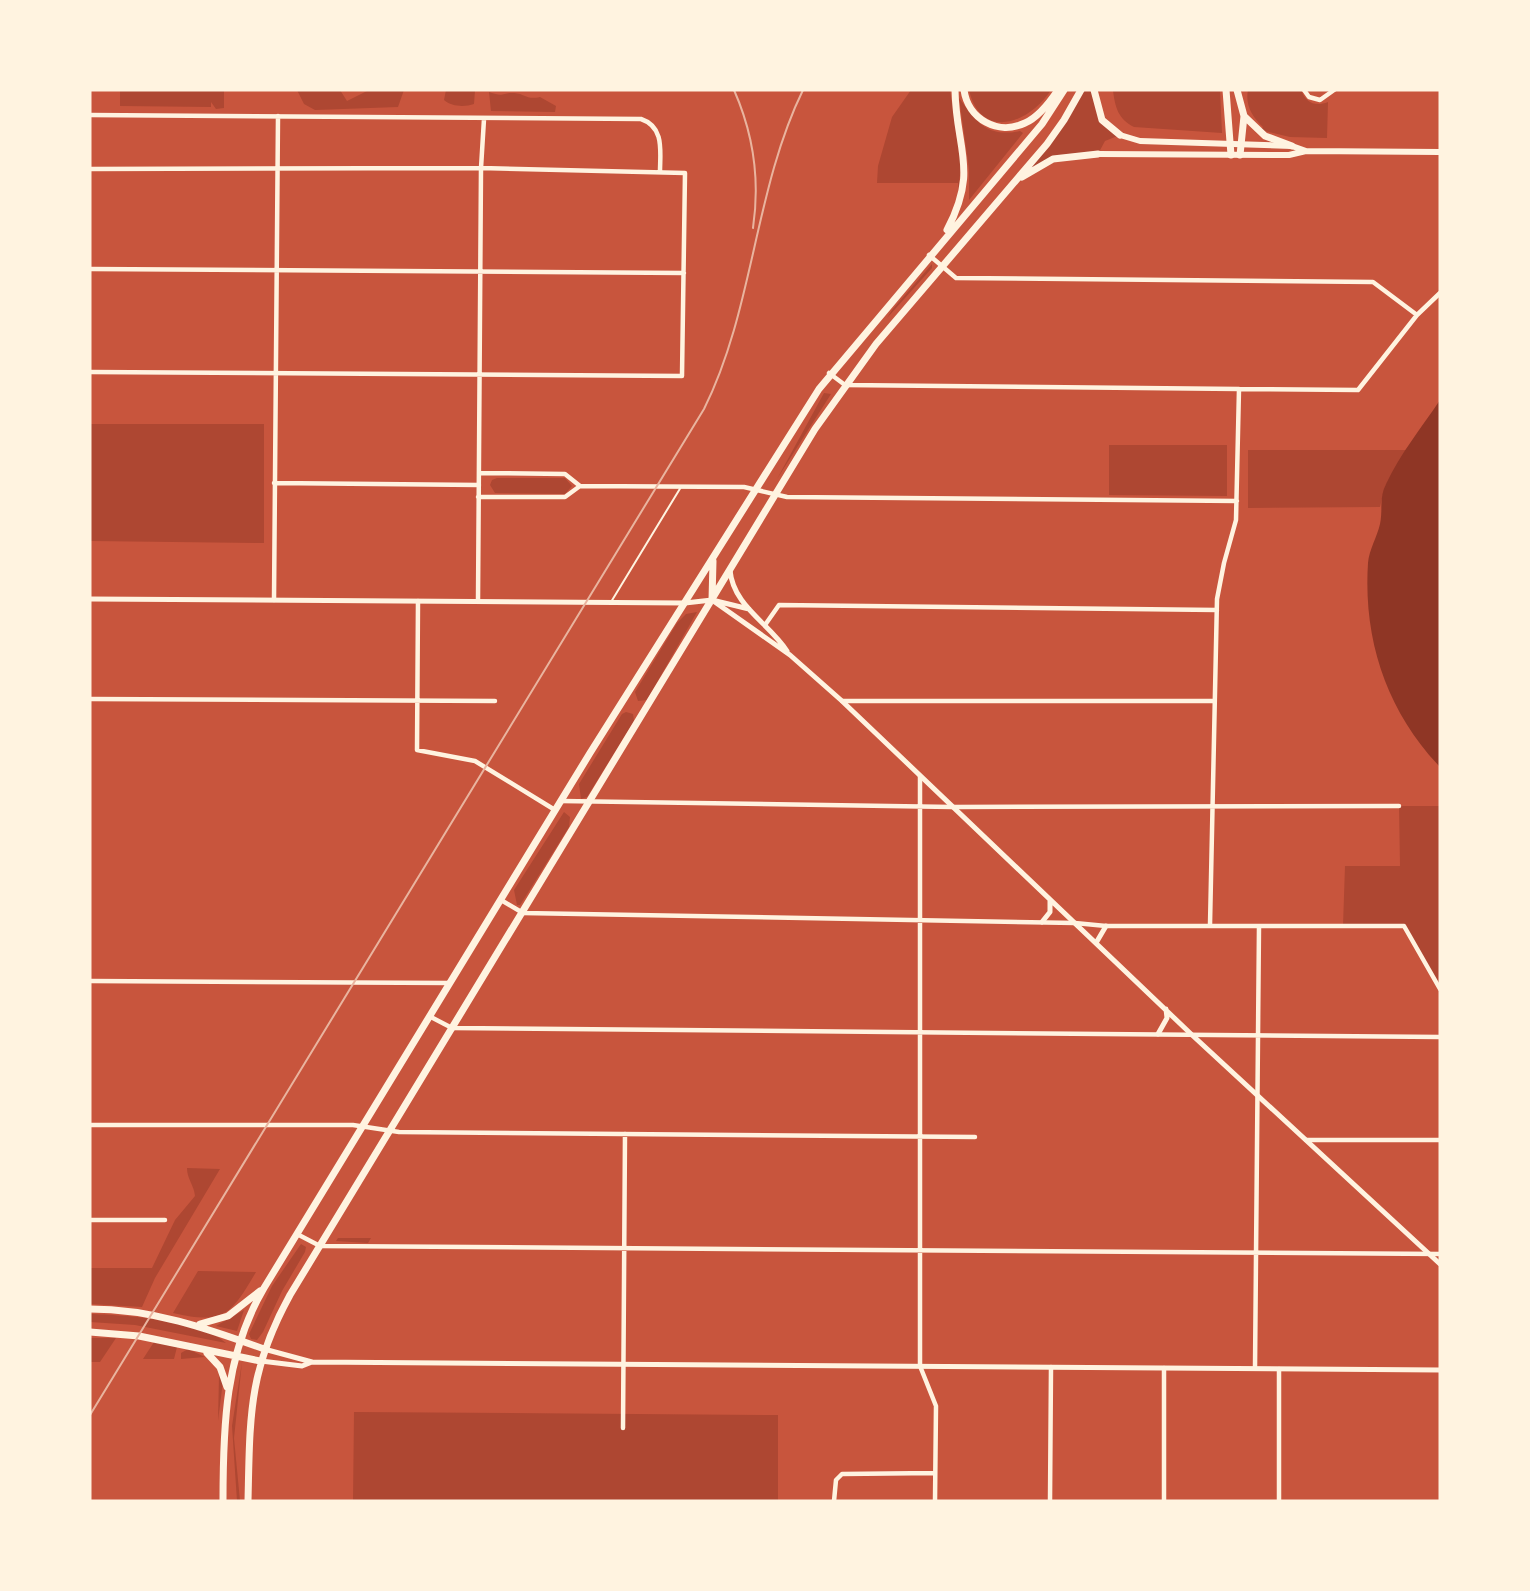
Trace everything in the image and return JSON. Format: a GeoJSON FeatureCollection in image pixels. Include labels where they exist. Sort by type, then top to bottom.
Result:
{"type":"FeatureCollection","features":[{"type":"Feature","properties":{"kind":"main road"},"geometry":{"type":"LineString","coordinates":[[941,241],[959,206],[965,182],[955,90]]}},
{"type":"Feature","properties":{"kind":"main road"},"geometry":{"type":"LineString","coordinates":[[964,90],[966,100],[977,116],[1001,128],[1031,120],[1058,90]]}},
{"type":"Feature","properties":{"kind":"main road"},"geometry":{"type":"LineString","coordinates":[[223,1501],[227,1393],[240,1340],[264,1288],[555,810],[829,373],[1039,128],[1064,90]]}},
{"type":"Feature","properties":{"kind":"main road"},"geometry":{"type":"LineString","coordinates":[[248,1501],[250,1412],[260,1361],[280,1314],[320,1246],[775,495],[845,385],[1059,128],[1080,90]]}},
{"type":"Feature","properties":{"kind":"main road"},"geometry":{"type":"LineString","coordinates":[[1095,90],[1102,120],[1120,135],[1140,141],[1292,146]]}},
{"type":"Feature","properties":{"kind":"main road"},"geometry":{"type":"LineString","coordinates":[[1226,90],[1231,155]]}},
{"type":"Feature","properties":{"kind":"main road"},"geometry":{"type":"LineString","coordinates":[[1239,91],[1244,116],[1240,155]]}},
{"type":"Feature","properties":{"kind":"main road"},"geometry":{"type":"LineString","coordinates":[[1244,116],[1258,132],[1306,151]]}},
{"type":"Feature","properties":{"kind":"main road"},"geometry":{"type":"LineString","coordinates":[[1015,182],[1048,161],[1069,156],[1098,154],[1289,155],[1306,151],[1440,152]]}},
{"type":"Feature","properties":{"kind":"main road"},"geometry":{"type":"LineString","coordinates":[[712,600],[714,559]]}},
{"type":"Feature","properties":{"kind":"main road"},"geometry":{"type":"LineString","coordinates":[[194,1324],[209,1323],[228,1316],[264,1288]]}},
{"type":"Feature","properties":{"kind":"main road"},"geometry":{"type":"LineString","coordinates":[[90,1309],[137,1311],[194,1324],[264,1348]]}},
{"type":"Feature","properties":{"kind":"main road"},"geometry":{"type":"LineString","coordinates":[[90,1332],[131,1335],[260,1361]]}},
{"type":"Feature","properties":{"kind":"main road"},"geometry":{"type":"LineString","coordinates":[[202,1350],[220,1367],[227,1393]]}},
{"type":"Feature","properties":{"kind":"street"},"geometry":{"type":"LineString","coordinates":[[1305,90],[1309,97],[1320,100],[1334,90]]}},
{"type":"Feature","properties":{"kind":"street"},"geometry":{"type":"LineString","coordinates":[[90,115],[641,119],[651,124],[659,136],[660,172]]}},
{"type":"Feature","properties":{"kind":"street"},"geometry":{"type":"LineString","coordinates":[[274,600],[278,116]]}},
{"type":"Feature","properties":{"kind":"street"},"geometry":{"type":"LineString","coordinates":[[477,601],[481,168],[484,119]]}},
{"type":"Feature","properties":{"kind":"street"},"geometry":{"type":"LineString","coordinates":[[90,169],[481,168],[685,173],[682,376],[90,372]]}},
{"type":"Feature","properties":{"kind":"street"},"geometry":{"type":"LineString","coordinates":[[929,255],[956,278],[1373,282],[1417,315]]}},
{"type":"Feature","properties":{"kind":"street"},"geometry":{"type":"LineString","coordinates":[[90,269],[684,273]]}},
{"type":"Feature","properties":{"kind":"street"},"geometry":{"type":"LineString","coordinates":[[829,373],[845,385],[1358,390],[1417,315],[1440,293]]}},
{"type":"Feature","properties":{"kind":"street"},"geometry":{"type":"LineString","coordinates":[[1210,926],[1217,610],[1224,563],[1236,520],[1239,389]]}},
{"type":"Feature","properties":{"kind":"street"},"geometry":{"type":"LineString","coordinates":[[478,473],[565,474],[580,486],[757,488],[775,495],[837,498],[1237,501]]}},
{"type":"Feature","properties":{"kind":"street"},"geometry":{"type":"LineString","coordinates":[[274,483],[478,485]]}},
{"type":"Feature","properties":{"kind":"street"},"geometry":{"type":"LineString","coordinates":[[478,496],[566,497],[580,486]]}},
{"type":"Feature","properties":{"kind":"street"},"geometry":{"type":"LineString","coordinates":[[730,569],[736,592],[790,655]]}},
{"type":"Feature","properties":{"kind":"street"},"geometry":{"type":"LineString","coordinates":[[90,599],[684,603],[712,600],[749,609]]}},
{"type":"Feature","properties":{"kind":"street"},"geometry":{"type":"LineString","coordinates":[[712,600],[790,655],[842,701],[1191,1034],[1440,1264]]}},
{"type":"Feature","properties":{"kind":"street"},"geometry":{"type":"LineString","coordinates":[[418,601],[417,750],[475,761],[555,810]]}},
{"type":"Feature","properties":{"kind":"street"},"geometry":{"type":"LineString","coordinates":[[749,627],[765,625],[779,605],[1217,610]]}},
{"type":"Feature","properties":{"kind":"street"},"geometry":{"type":"LineString","coordinates":[[90,699],[495,701]]}},
{"type":"Feature","properties":{"kind":"street"},"geometry":{"type":"LineString","coordinates":[[842,701],[1214,701]]}},
{"type":"Feature","properties":{"kind":"street"},"geometry":{"type":"LineString","coordinates":[[920,776],[920,1366],[936,1406],[935,1501]]}},
{"type":"Feature","properties":{"kind":"street"},"geometry":{"type":"LineString","coordinates":[[561,801],[952,807],[1400,806]]}},
{"type":"Feature","properties":{"kind":"street"},"geometry":{"type":"LineString","coordinates":[[501,900],[523,913],[1042,922],[1106,926],[1404,926],[1440,989]]}},
{"type":"Feature","properties":{"kind":"street"},"geometry":{"type":"LineString","coordinates":[[1042,922],[1050,912],[1050,900]]}},
{"type":"Feature","properties":{"kind":"street"},"geometry":{"type":"LineString","coordinates":[[1096,943],[1106,926]]}},
{"type":"Feature","properties":{"kind":"street"},"geometry":{"type":"LineString","coordinates":[[1255,1368],[1259,926]]}},
{"type":"Feature","properties":{"kind":"street"},"geometry":{"type":"LineString","coordinates":[[90,981],[450,983]]}},
{"type":"Feature","properties":{"kind":"street"},"geometry":{"type":"LineString","coordinates":[[1158,1034],[1167,1018],[1166,1010]]}},
{"type":"Feature","properties":{"kind":"street"},"geometry":{"type":"LineString","coordinates":[[429,1016],[452,1028],[1440,1037]]}},
{"type":"Feature","properties":{"kind":"street"},"geometry":{"type":"LineString","coordinates":[[90,1125],[363,1126],[389,1132],[975,1137]]}},
{"type":"Feature","properties":{"kind":"street"},"geometry":{"type":"LineString","coordinates":[[623,1428],[626,1134]]}},
{"type":"Feature","properties":{"kind":"street"},"geometry":{"type":"LineString","coordinates":[[1306,1140],[1440,1140]]}},
{"type":"Feature","properties":{"kind":"street"},"geometry":{"type":"LineString","coordinates":[[90,1220],[165,1220]]}},
{"type":"Feature","properties":{"kind":"street"},"geometry":{"type":"LineString","coordinates":[[297,1234],[320,1246],[1440,1254]]}},
{"type":"Feature","properties":{"kind":"street"},"geometry":{"type":"LineString","coordinates":[[264,1348],[312,1362],[1440,1370]]}},
{"type":"Feature","properties":{"kind":"street"},"geometry":{"type":"LineString","coordinates":[[260,1361],[302,1366],[312,1362]]}},
{"type":"Feature","properties":{"kind":"street"},"geometry":{"type":"LineString","coordinates":[[1050,1501],[1051,1367]]}},
{"type":"Feature","properties":{"kind":"street"},"geometry":{"type":"LineString","coordinates":[[1164,1368],[1164,1501]]}},
{"type":"Feature","properties":{"kind":"street"},"geometry":{"type":"LineString","coordinates":[[1279,1369],[1280,1501]]}},
{"type":"Feature","properties":{"kind":"street"},"geometry":{"type":"LineString","coordinates":[[834,1501],[836,1480],[842,1474],[935,1473]]}},
{"type":"Feature","properties":{"kind":"lane"},"geometry":{"type":"LineString","coordinates":[[611,602],[681,487]]}},
{"type":"Feature","properties":{"kind":"shaded area"},"geometry":{"type":"Polygon","coordinates":[[[120,90],[224,90],[224,108],[216,109],[211,102],[211,107],[120,106],[120,90]]]}},
{"type":"Feature","properties":{"kind":"shaded area"},"geometry":{"type":"Polygon","coordinates":[[[297,90],[340,90],[347,101],[369,90],[404,90],[398,107],[315,110],[304,104],[297,90]]]}},
{"type":"Feature","properties":{"kind":"shaded area"},"geometry":{"type":"Polygon","coordinates":[[[446,90],[475,90],[474,104],[459,106],[447,102],[444,100],[446,90]]]}},
{"type":"Feature","properties":{"kind":"shaded area"},"geometry":{"type":"Polygon","coordinates":[[[911,90],[950,90],[961,167],[958,192],[958,183],[877,183],[878,166],[892,117],[911,90]]]}},
{"type":"Feature","properties":{"kind":"shaded area"},"geometry":{"type":"Polygon","coordinates":[[[969,90],[1051,90],[1031,112],[1006,122],[994,121],[984,116],[975,106],[969,90]]]}},
{"type":"Feature","properties":{"kind":"shaded area"},"geometry":{"type":"Polygon","coordinates":[[[1081,90],[1094,90],[1099,113],[1120,135],[1105,141],[1098,154],[1057,158],[1015,182],[1047,144],[1081,90]]]}},
{"type":"Feature","properties":{"kind":"shaded area"},"geometry":{"type":"Polygon","coordinates":[[[1113,90],[1220,90],[1222,133],[1134,127],[1118,112],[1113,90]]]}},
{"type":"Feature","properties":{"kind":"shaded area"},"geometry":{"type":"Polygon","coordinates":[[[1248,90],[1301,90],[1312,103],[1328,102],[1327,138],[1290,137],[1261,130],[1263,127],[1249,106],[1248,90]]]}},
{"type":"Feature","properties":{"kind":"shaded area"},"geometry":{"type":"Polygon","coordinates":[[[489,92],[498,95],[514,93],[532,98],[540,97],[556,106],[555,112],[491,111],[489,92]]]}},
{"type":"Feature","properties":{"kind":"shaded area"},"geometry":{"type":"Polygon","coordinates":[[[959,98],[971,114],[990,130],[1023,133],[969,200],[969,169],[959,98]]]}},
{"type":"Feature","properties":{"kind":"shaded area"},"geometry":{"type":"Polygon","coordinates":[[[932,264],[932,268],[887,318],[892,310],[932,264]]]}},
{"type":"Feature","properties":{"kind":"shaded area"},"geometry":{"type":"Polygon","coordinates":[[[824,393],[831,394],[777,479],[824,393]]]}},
{"type":"Feature","properties":{"kind":"shaded area"},"geometry":{"type":"Polygon","coordinates":[[[1440,400],[1440,767],[1421,745],[1406,722],[1382,673],[1370,620],[1367,592],[1368,563],[1380,524],[1384,489],[1404,451],[1440,400]]]}},
{"type":"Feature","properties":{"kind":"shaded area"},"geometry":{"type":"Polygon","coordinates":[[[90,424],[264,424],[264,543],[90,541],[90,424]]]}},
{"type":"Feature","properties":{"kind":"shaded area"},"geometry":{"type":"Polygon","coordinates":[[[1109,445],[1227,445],[1227,496],[1109,495],[1109,445]]]}},
{"type":"Feature","properties":{"kind":"shaded area"},"geometry":{"type":"Polygon","coordinates":[[[1248,450],[1407,450],[1385,486],[1380,507],[1248,508],[1248,450]]]}},
{"type":"Feature","properties":{"kind":"shaded area"},"geometry":{"type":"Polygon","coordinates":[[[497,478],[565,478],[572,486],[565,494],[495,493],[490,485],[492,480],[497,478]]]}},
{"type":"Feature","properties":{"kind":"shaded area"},"geometry":{"type":"Polygon","coordinates":[[[697,612],[647,700],[638,701],[635,692],[677,623],[686,614],[697,612]]]}},
{"type":"Feature","properties":{"kind":"shaded area"},"geometry":{"type":"Polygon","coordinates":[[[626,712],[633,714],[634,721],[587,797],[581,799],[579,784],[622,714],[626,712]]]}},
{"type":"Feature","properties":{"kind":"shaded area"},"geometry":{"type":"Polygon","coordinates":[[[1399,806],[1440,806],[1440,989],[1404,926],[1343,926],[1345,866],[1400,866],[1399,806]]]}},
{"type":"Feature","properties":{"kind":"shaded area"},"geometry":{"type":"Polygon","coordinates":[[[564,812],[570,817],[569,827],[520,905],[517,905],[514,890],[564,812]]]}},
{"type":"Feature","properties":{"kind":"shaded area"},"geometry":{"type":"Polygon","coordinates":[[[187,1168],[220,1169],[155,1278],[142,1307],[90,1304],[90,1268],[152,1268],[175,1220],[195,1196],[187,1168]]]}},
{"type":"Feature","properties":{"kind":"shaded area"},"geometry":{"type":"Polygon","coordinates":[[[338,1238],[371,1238],[368,1243],[336,1241],[338,1238]]]}},
{"type":"Feature","properties":{"kind":"shaded area"},"geometry":{"type":"Polygon","coordinates":[[[301,1244],[306,1247],[305,1252],[282,1291],[263,1332],[257,1340],[251,1339],[249,1334],[272,1286],[301,1244]]]}},
{"type":"Feature","properties":{"kind":"shaded area"},"geometry":{"type":"Polygon","coordinates":[[[198,1271],[256,1272],[240,1298],[225,1313],[204,1318],[173,1313],[198,1271]]]}},
{"type":"Feature","properties":{"kind":"shaded area"},"geometry":{"type":"Polygon","coordinates":[[[244,1310],[237,1331],[216,1326],[244,1310]]]}},
{"type":"Feature","properties":{"kind":"shaded area"},"geometry":{"type":"Polygon","coordinates":[[[90,1314],[162,1320],[181,1324],[215,1335],[226,1343],[135,1325],[90,1322],[90,1314]]]}},
{"type":"Feature","properties":{"kind":"shaded area"},"geometry":{"type":"Polygon","coordinates":[[[90,1338],[116,1338],[100,1362],[90,1362],[90,1338]]]}},
{"type":"Feature","properties":{"kind":"shaded area"},"geometry":{"type":"Polygon","coordinates":[[[154,1342],[177,1347],[174,1359],[143,1359],[154,1342]]]}},
{"type":"Feature","properties":{"kind":"shaded area"},"geometry":{"type":"Polygon","coordinates":[[[188,1349],[205,1357],[181,1359],[181,1353],[188,1349]]]}},
{"type":"Feature","properties":{"kind":"shaded area"},"geometry":{"type":"Polygon","coordinates":[[[242,1362],[234,1438],[240,1501],[237,1501],[232,1426],[242,1362]]]}},
{"type":"Feature","properties":{"kind":"shaded area"},"geometry":{"type":"Polygon","coordinates":[[[218,1370],[223,1381],[218,1421],[219,1376],[218,1370]]]}},
{"type":"Feature","properties":{"kind":"shaded area"},"geometry":{"type":"Polygon","coordinates":[[[354,1412],[778,1415],[778,1501],[353,1501],[354,1412]]]}},
{"type":"Feature","properties":{"kind":"railway"},"geometry":{"type":"LineString","coordinates":[[734,90],[746,123],[753,158],[756,193],[753,228]]}},
{"type":"Feature","properties":{"kind":"railway"},"geometry":{"type":"LineString","coordinates":[[90,1415],[704,409],[721,371],[734,331],[774,168],[803,90]]}}]}
